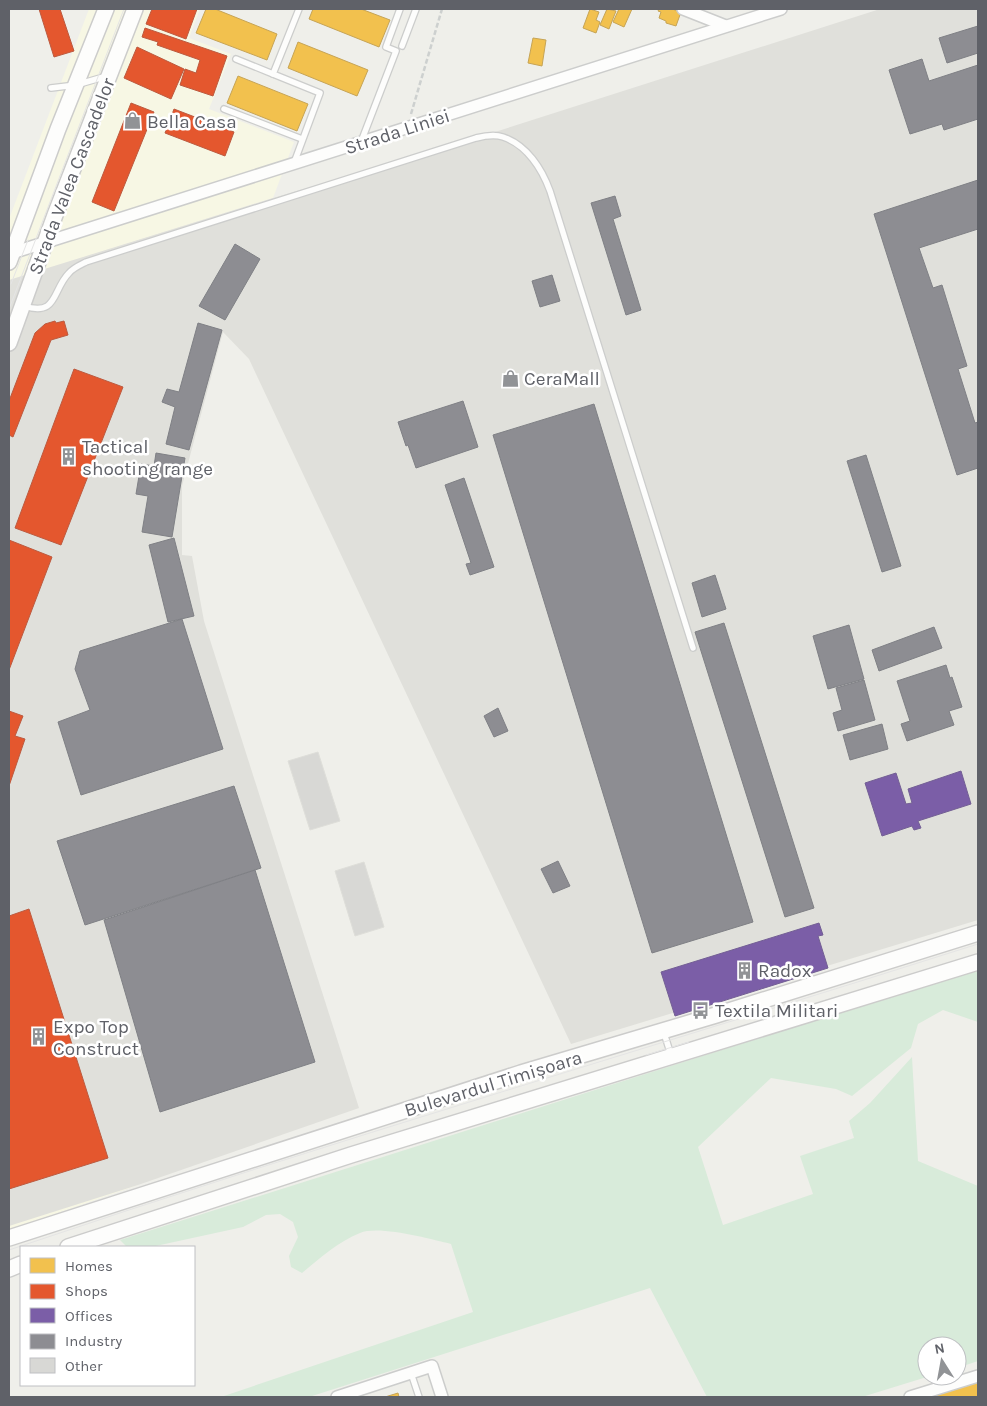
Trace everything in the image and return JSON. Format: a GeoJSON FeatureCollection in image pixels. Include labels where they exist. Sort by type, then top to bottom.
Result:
{"type":"FeatureCollection","features":[{"type":"Feature","properties":{"kind":"main road","name":"Strada Valea Cascadelor"},"geometry":{"type":"LineString","coordinates":[[10,257],[106,9]]}},
{"type":"Feature","properties":{"kind":"main road","name":"Strada Valea Cascadelor"},"geometry":{"type":"LineString","coordinates":[[9,343],[45,242],[135,9]]}},
{"type":"Feature","properties":{"kind":"main road","name":"Bulevardul Timișoara"},"geometry":{"type":"LineString","coordinates":[[9,1238],[521,1073],[790,993],[978,933]]}},
{"type":"Feature","properties":{"kind":"main road","name":"Bulevardul Timișoara"},"geometry":{"type":"LineString","coordinates":[[71,1246],[352,1155],[978,962]]}},
{"type":"Feature","properties":{"kind":"main road"},"geometry":{"type":"LineString","coordinates":[[790,993],[798,1018]]}},
{"type":"Feature","properties":{"kind":"street"},"geometry":{"type":"LineString","coordinates":[[683,9],[726,26]]}},
{"type":"Feature","properties":{"kind":"street","name":"Strada Liniei"},"geometry":{"type":"LineString","coordinates":[[10,257],[45,242],[726,26],[766,11],[781,9]]}},
{"type":"Feature","properties":{"kind":"street"},"geometry":{"type":"LineString","coordinates":[[337,1397],[432,1366],[442,1397]]}},
{"type":"Feature","properties":{"kind":"street"},"geometry":{"type":"LineString","coordinates":[[910,1397],[978,1376]]}},
{"type":"Feature","properties":{"kind":"lane"},"geometry":{"type":"LineString","coordinates":[[273,74],[299,9]]}},
{"type":"Feature","properties":{"kind":"lane"},"geometry":{"type":"LineString","coordinates":[[361,142],[396,50],[386,47],[400,9]]}},
{"type":"Feature","properties":{"kind":"lane"},"geometry":{"type":"LineString","coordinates":[[402,46],[416,9]]}},
{"type":"Feature","properties":{"kind":"lane"},"geometry":{"type":"LineString","coordinates":[[236,59],[320,93],[294,163]]}},
{"type":"Feature","properties":{"kind":"lane"},"geometry":{"type":"LineString","coordinates":[[51,88],[76,85],[110,75]]}},
{"type":"Feature","properties":{"kind":"lane"},"geometry":{"type":"LineString","coordinates":[[224,109],[302,139]]}},
{"type":"Feature","properties":{"kind":"lane"},"geometry":{"type":"LineString","coordinates":[[22,306],[39,309],[52,304],[69,272],[86,262],[476,138],[502,137],[513,142],[524,150],[539,168],[550,191],[693,648]]}},
{"type":"Feature","properties":{"kind":"lane"},"geometry":{"type":"LineString","coordinates":[[663,1031],[672,1056]]}},
{"type":"Feature","properties":{"kind":"lane"},"geometry":{"type":"LineString","coordinates":[[411,1373],[419,1397]]}},
{"type":"Feature","properties":{"kind":"path"},"geometry":{"type":"LineString","coordinates":[[410,120],[442,9]]}},
{"type":"Feature","properties":{"kind":"shaded area"},"geometry":{"type":"Polygon","coordinates":[[[89,9],[200,9],[189,38],[231,54],[209,109],[294,142],[273,198],[56,266],[138,1185],[9,1230],[9,219],[89,9]]]}},
{"type":"Feature","properties":{"kind":"shaded area"},"geometry":{"type":"Polygon","coordinates":[[[880,9],[978,9],[978,920],[571,1044],[249,359],[223,332],[182,486],[182,555],[192,556],[204,621],[359,1108],[138,1185],[9,1226],[9,280],[273,198],[476,138],[880,9]]]}},
{"type":"Feature","properties":{"kind":"shaded area"},"geometry":{"type":"Polygon","coordinates":[[[978,969],[978,1022],[943,1010],[918,1024],[911,1048],[852,1096],[836,1089],[771,1078],[698,1147],[723,1225],[813,1194],[800,1156],[854,1138],[849,1121],[870,1103],[912,1057],[918,1161],[978,1186],[978,1361],[967,1365],[967,1336],[917,1336],[917,1380],[862,1397],[707,1397],[650,1288],[309,1397],[221,1397],[473,1312],[451,1244],[405,1234],[369,1231],[344,1241],[302,1273],[291,1267],[289,1256],[298,1237],[293,1222],[280,1214],[266,1215],[243,1227],[156,1246],[126,1246],[120,1240],[978,969]]]}},
{"type":"Feature","properties":{"kind":"building: Homes"},"geometry":{"type":"Polygon","coordinates":[[[206,9],[215,9],[277,34],[267,60],[196,33],[206,9]]]}},
{"type":"Feature","properties":{"kind":"building: Homes"},"geometry":{"type":"Polygon","coordinates":[[[313,9],[361,9],[390,20],[379,47],[309,19],[313,9]]]}},
{"type":"Feature","properties":{"kind":"building: Homes"},"geometry":{"type":"Polygon","coordinates":[[[590,9],[599,12],[596,20],[600,22],[596,33],[583,28],[590,9]]]}},
{"type":"Feature","properties":{"kind":"building: Homes"},"geometry":{"type":"Polygon","coordinates":[[[607,9],[616,11],[609,29],[600,25],[607,9]]]}},
{"type":"Feature","properties":{"kind":"building: Homes"},"geometry":{"type":"Polygon","coordinates":[[[619,9],[632,9],[624,27],[613,22],[619,9]]]}},
{"type":"Feature","properties":{"kind":"building: Homes"},"geometry":{"type":"Polygon","coordinates":[[[659,9],[672,9],[681,12],[676,26],[666,23],[666,21],[659,18],[661,12],[658,11],[659,9]]]}},
{"type":"Feature","properties":{"kind":"building: Homes"},"geometry":{"type":"Polygon","coordinates":[[[533,38],[546,40],[542,66],[528,63],[533,38]]]}},
{"type":"Feature","properties":{"kind":"building: Homes"},"geometry":{"type":"Polygon","coordinates":[[[298,42],[368,70],[357,96],[288,68],[298,42]]]}},
{"type":"Feature","properties":{"kind":"building: Homes"},"geometry":{"type":"Polygon","coordinates":[[[238,76],[308,104],[297,131],[227,103],[238,76]]]}},
{"type":"Feature","properties":{"kind":"building: Homes"},"geometry":{"type":"Polygon","coordinates":[[[978,1381],[978,1397],[922,1397],[960,1386],[967,1386],[967,1384],[978,1381]]]}},
{"type":"Feature","properties":{"kind":"building: Homes"},"geometry":{"type":"Polygon","coordinates":[[[398,1393],[399,1397],[385,1397],[398,1393]]]}},
{"type":"Feature","properties":{"kind":"building: Shops"},"geometry":{"type":"Polygon","coordinates":[[[39,9],[60,9],[74,51],[54,57],[39,9]]]}},
{"type":"Feature","properties":{"kind":"building: Shops"},"geometry":{"type":"Polygon","coordinates":[[[152,9],[197,9],[186,39],[146,24],[152,9]]]}},
{"type":"Feature","properties":{"kind":"building: Shops"},"geometry":{"type":"Polygon","coordinates":[[[145,28],[227,56],[213,96],[180,85],[185,69],[196,73],[200,60],[157,45],[158,42],[142,37],[145,28]]]}},
{"type":"Feature","properties":{"kind":"building: Shops"},"geometry":{"type":"Polygon","coordinates":[[[137,47],[184,69],[171,99],[124,78],[137,47]]]}},
{"type":"Feature","properties":{"kind":"building: Shops"},"geometry":{"type":"Polygon","coordinates":[[[131,103],[154,112],[114,211],[92,202],[131,103]]]}},
{"type":"Feature","properties":{"kind":"building: Shops"},"geometry":{"type":"Polygon","coordinates":[[[174,109],[234,132],[225,156],[165,133],[174,109]]]}},
{"type":"Feature","properties":{"kind":"building: Shops"},"geometry":{"type":"Polygon","coordinates":[[[55,321],[56,323],[64,321],[68,335],[51,340],[13,437],[9,435],[9,401],[35,333],[45,324],[55,321]]]}},
{"type":"Feature","properties":{"kind":"building: Shops","name":"Tactical shooting range"},"geometry":{"type":"Polygon","coordinates":[[[74,369],[123,387],[61,545],[15,528],[74,369]]]}},
{"type":"Feature","properties":{"kind":"building: Shops"},"geometry":{"type":"Polygon","coordinates":[[[9,540],[52,557],[9,670],[9,540]]]}},
{"type":"Feature","properties":{"kind":"building: Shops"},"geometry":{"type":"Polygon","coordinates":[[[9,711],[23,716],[15,736],[25,739],[9,786],[9,711]]]}},
{"type":"Feature","properties":{"kind":"building: Shops","name":"Expo Top Construct"},"geometry":{"type":"Polygon","coordinates":[[[29,909],[108,1158],[9,1189],[9,916],[29,909]]]}},
{"type":"Feature","properties":{"kind":"building: Offices"},"geometry":{"type":"Polygon","coordinates":[[[961,771],[971,804],[918,821],[921,828],[914,830],[912,826],[882,836],[865,783],[896,773],[906,804],[912,803],[908,789],[961,771]]]}},
{"type":"Feature","properties":{"kind":"building: Offices","name":"Radox"},"geometry":{"type":"Polygon","coordinates":[[[819,923],[823,935],[818,936],[828,968],[675,1016],[661,972],[819,923]]]}},
{"type":"Feature","properties":{"kind":"building: Industry"},"geometry":{"type":"Polygon","coordinates":[[[978,26],[978,53],[947,63],[939,38],[978,26]]]}},
{"type":"Feature","properties":{"kind":"building: Industry"},"geometry":{"type":"Polygon","coordinates":[[[922,59],[929,81],[978,65],[978,119],[944,130],[942,124],[910,134],[889,70],[922,59]]]}},
{"type":"Feature","properties":{"kind":"building: Industry"},"geometry":{"type":"Polygon","coordinates":[[[978,180],[978,229],[919,248],[933,288],[942,285],[967,366],[958,369],[975,423],[978,422],[978,468],[957,475],[874,214],[978,180]]]}},
{"type":"Feature","properties":{"kind":"building: Industry"},"geometry":{"type":"Polygon","coordinates":[[[615,196],[621,216],[613,219],[641,310],[626,315],[591,203],[615,196]]]}},
{"type":"Feature","properties":{"kind":"building: Industry"},"geometry":{"type":"Polygon","coordinates":[[[235,244],[260,259],[225,320],[199,306],[235,244]]]}},
{"type":"Feature","properties":{"kind":"building: Industry"},"geometry":{"type":"Polygon","coordinates":[[[552,275],[560,301],[540,307],[532,281],[552,275]]]}},
{"type":"Feature","properties":{"kind":"building: Industry"},"geometry":{"type":"Polygon","coordinates":[[[198,323],[222,330],[189,450],[166,444],[175,407],[162,402],[167,389],[179,392],[198,323]]]}},
{"type":"Feature","properties":{"kind":"building: Industry"},"geometry":{"type":"Polygon","coordinates":[[[463,401],[478,447],[416,468],[398,422],[463,401]]]}},
{"type":"Feature","properties":{"kind":"building: Industry"},"geometry":{"type":"Polygon","coordinates":[[[594,404],[753,922],[652,953],[493,435],[594,404]]]}},
{"type":"Feature","properties":{"kind":"building: Industry"},"geometry":{"type":"Polygon","coordinates":[[[156,453],[185,458],[172,537],[142,532],[148,496],[136,494],[141,464],[154,466],[156,453]]]}},
{"type":"Feature","properties":{"kind":"building: Industry"},"geometry":{"type":"Polygon","coordinates":[[[866,455],[901,566],[882,572],[847,461],[866,455]]]}},
{"type":"Feature","properties":{"kind":"building: Industry"},"geometry":{"type":"Polygon","coordinates":[[[464,478],[494,567],[470,575],[466,564],[471,563],[445,485],[464,478]]]}},
{"type":"Feature","properties":{"kind":"building: Industry"},"geometry":{"type":"Polygon","coordinates":[[[174,538],[194,616],[168,622],[149,545],[174,538]]]}},
{"type":"Feature","properties":{"kind":"building: Industry"},"geometry":{"type":"Polygon","coordinates":[[[715,575],[726,609],[702,617],[692,583],[715,575]]]}},
{"type":"Feature","properties":{"kind":"building: Industry"},"geometry":{"type":"Polygon","coordinates":[[[182,619],[223,749],[81,795],[58,722],[90,710],[75,669],[80,651],[182,619]]]}},
{"type":"Feature","properties":{"kind":"building: Industry"},"geometry":{"type":"Polygon","coordinates":[[[724,623],[814,908],[785,917],[695,632],[724,623]]]}},
{"type":"Feature","properties":{"kind":"building: Industry"},"geometry":{"type":"Polygon","coordinates":[[[849,625],[864,679],[828,689],[813,636],[849,625]]]}},
{"type":"Feature","properties":{"kind":"building: Industry"},"geometry":{"type":"Polygon","coordinates":[[[934,627],[942,648],[879,671],[872,650],[934,627]]]}},
{"type":"Feature","properties":{"kind":"building: Industry"},"geometry":{"type":"Polygon","coordinates":[[[946,665],[962,707],[949,711],[954,725],[907,741],[901,724],[910,721],[897,681],[946,665]]]}},
{"type":"Feature","properties":{"kind":"building: Industry"},"geometry":{"type":"Polygon","coordinates":[[[864,680],[875,720],[838,731],[833,713],[842,710],[836,688],[864,680]]]}},
{"type":"Feature","properties":{"kind":"building: Industry"},"geometry":{"type":"Polygon","coordinates":[[[498,708],[508,731],[494,737],[484,716],[498,708]]]}},
{"type":"Feature","properties":{"kind":"building: Industry"},"geometry":{"type":"Polygon","coordinates":[[[882,724],[888,749],[850,760],[843,735],[882,724]]]}},
{"type":"Feature","properties":{"kind":"building: Industry"},"geometry":{"type":"Polygon","coordinates":[[[234,786],[261,868],[85,925],[57,841],[234,786]]]}},
{"type":"Feature","properties":{"kind":"building: Industry"},"geometry":{"type":"Polygon","coordinates":[[[558,861],[570,886],[553,893],[541,869],[558,861]]]}},
{"type":"Feature","properties":{"kind":"building: Industry"},"geometry":{"type":"Polygon","coordinates":[[[255,870],[315,1062],[160,1112],[104,920],[255,870]]]}},
{"type":"Feature","properties":{"kind":"building: Other"},"geometry":{"type":"Polygon","coordinates":[[[318,752],[340,821],[310,830],[288,761],[318,752]]]}},
{"type":"Feature","properties":{"kind":"building: Other"},"geometry":{"type":"Polygon","coordinates":[[[364,862],[384,927],[355,936],[335,871],[364,862]]]}},
{"type":"Feature","properties":{"kind":"tram line"},"geometry":{"type":"LineString","coordinates":[[9,309],[124,9]]}},
{"type":"Feature","properties":{"kind":"tram line"},"geometry":{"type":"LineString","coordinates":[[11,284],[28,240]]}},
{"type":"Feature","properties":{"kind":"tram line"},"geometry":{"type":"LineString","coordinates":[[21,1246],[371,1132],[978,944]]}},
{"type":"Feature","properties":{"kind":"tram line"},"geometry":{"type":"LineString","coordinates":[[646,1055],[689,1042]]}},
{"type":"Feature","properties":{"kind":"tram line"},"geometry":{"type":"LineString","coordinates":[[9,1250],[20,1246]]}},
{"type":"Feature","properties":{"kind":"place","name":"Bella Casa"},"geometry":{"type":"Point","coordinates":[133,121]}},
{"type":"Feature","properties":{"kind":"place","name":"CeraMall"},"geometry":{"type":"Point","coordinates":[510,378]}},
{"type":"Feature","properties":{"kind":"place","name":"Tactical shooting range"},"geometry":{"type":"Point","coordinates":[68,457]}},
{"type":"Feature","properties":{"kind":"place","name":"Radox"},"geometry":{"type":"Point","coordinates":[744,970]}},
{"type":"Feature","properties":{"kind":"place","name":"Textila Militari"},"geometry":{"type":"Point","coordinates":[701,1010]}},
{"type":"Feature","properties":{"kind":"place","name":"Expo Top Construct"},"geometry":{"type":"Point","coordinates":[39,1037]}}]}
